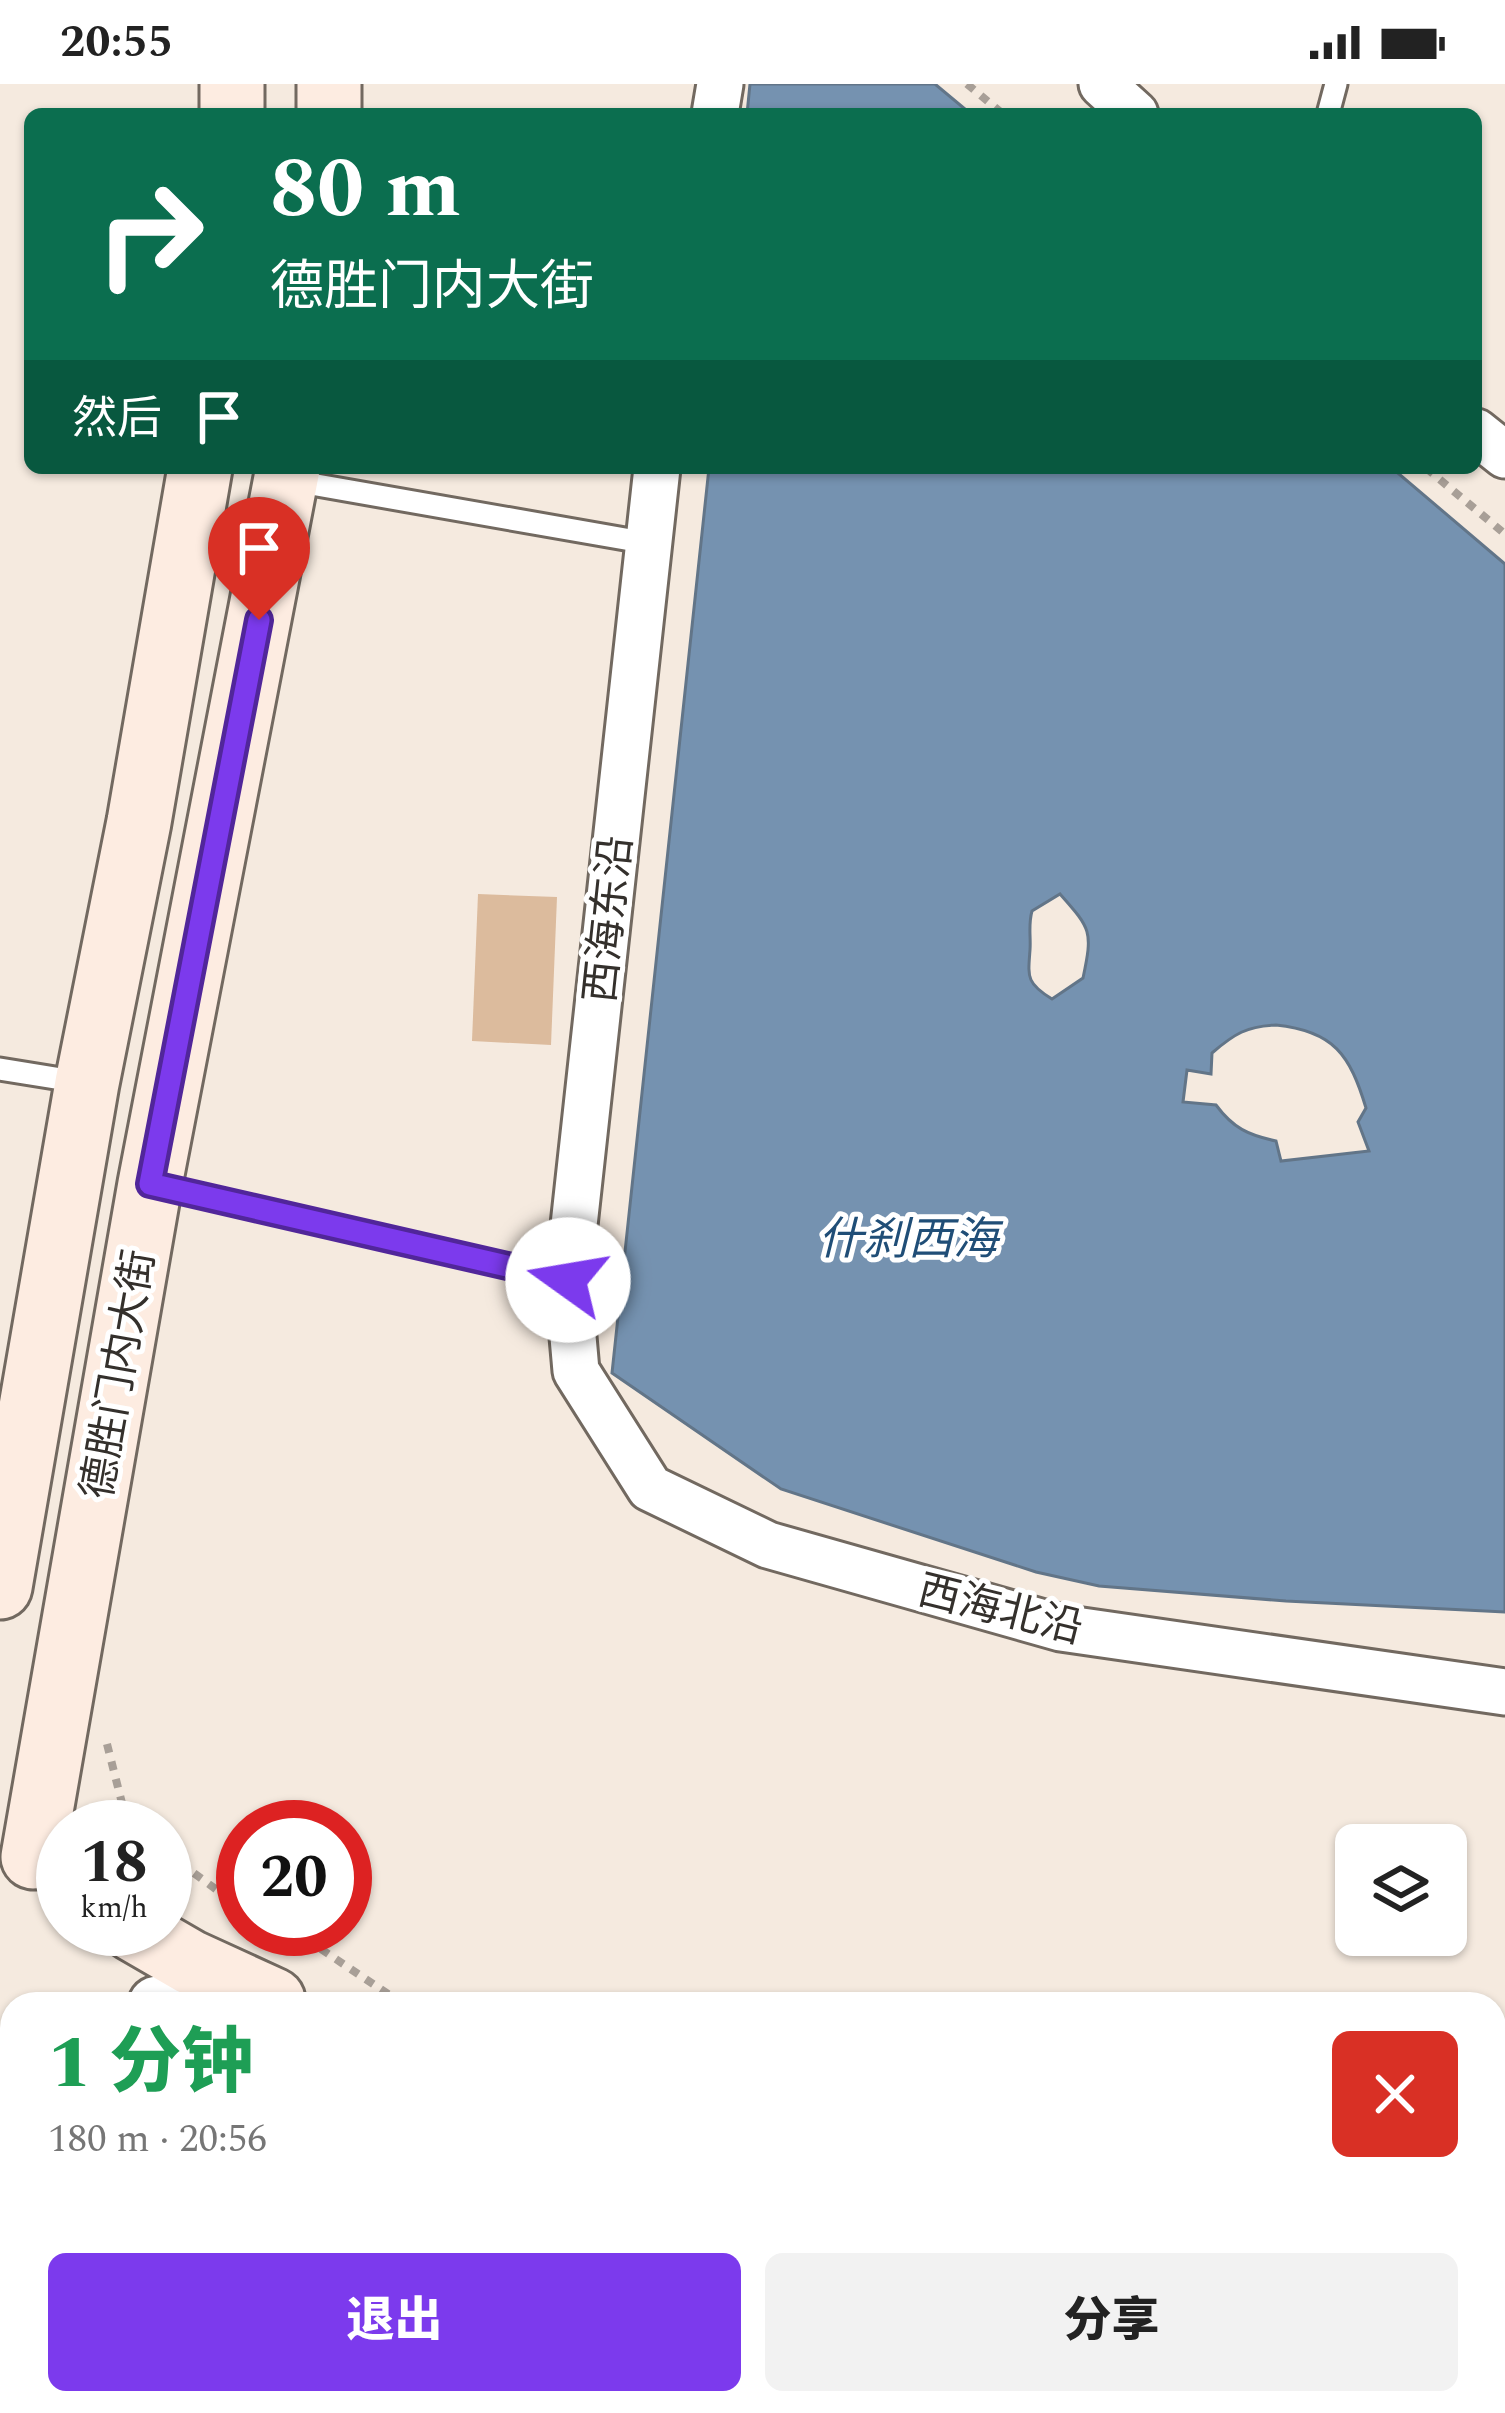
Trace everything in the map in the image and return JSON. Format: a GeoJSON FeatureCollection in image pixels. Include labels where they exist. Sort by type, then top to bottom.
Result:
{"type":"FeatureCollection","features":[{"type":"Feature","properties":{"kind":"main road","name":"德胜门内大街"},"geometry":{"type":"LineString","coordinates":[[0,1586],[199,474]]}},
{"type":"Feature","properties":{"kind":"main road","name":"德胜门内大街"},"geometry":{"type":"LineString","coordinates":[[32,1867],[150,1184],[287,474]]}},
{"type":"Feature","properties":{"kind":"main road"},"geometry":{"type":"LineString","coordinates":[[180,1956],[257,1992]]}},
{"type":"Feature","properties":{"kind":"street"},"geometry":{"type":"LineString","coordinates":[[1102,84],[1128,108]]}},
{"type":"Feature","properties":{"kind":"street","name":"西海东沿"},"geometry":{"type":"LineString","coordinates":[[576,1371],[568,1280],[656,474]]}},
{"type":"Feature","properties":{"kind":"street","name":"西海北沿"},"geometry":{"type":"LineString","coordinates":[[576,1371],[650,1488],[768,1545],[1060,1628],[1505,1692]]}},
{"type":"Feature","properties":{"kind":"lane"},"geometry":{"type":"LineString","coordinates":[[287,474],[648,543]]}},
{"type":"Feature","properties":{"kind":"lane"},"geometry":{"type":"LineString","coordinates":[[0,1069],[87,1083]]}},
{"type":"Feature","properties":{"kind":"lane"},"geometry":{"type":"LineString","coordinates":[[150,1184],[568,1280]]}},
{"type":"Feature","properties":{"kind":"path"},"geometry":{"type":"LineString","coordinates":[[967,84],[996,108]]}},
{"type":"Feature","properties":{"kind":"path"},"geometry":{"type":"LineString","coordinates":[[1433,474],[1505,534]]}},
{"type":"Feature","properties":{"kind":"path"},"geometry":{"type":"LineString","coordinates":[[332,1956],[386,1992]]}},
{"type":"Feature","properties":{"kind":"water"},"geometry":{"type":"Polygon","coordinates":[[[750,84],[935,84],[964,108],[748,108],[750,84]]]}},
{"type":"Feature","properties":{"kind":"water","name":"什刹西海"},"geometry":{"type":"Polygon","coordinates":[[[708,474],[1399,474],[1505,564],[1505,1612],[1099,1586],[1036,1572],[781,1489],[612,1373],[708,474]],[[1060,894],[1032,911],[1031,979],[1052,999],[1083,978],[1088,950],[1084,924],[1060,894]],[[1296,1028],[1249,1029],[1227,1041],[1212,1053],[1211,1074],[1187,1070],[1183,1102],[1216,1105],[1242,1129],[1276,1141],[1281,1161],[1369,1151],[1358,1122],[1366,1108],[1346,1060],[1326,1040],[1296,1028]]]}},
{"type":"Feature","properties":{"kind":"building"},"geometry":{"type":"Polygon","coordinates":[[[478,894],[557,897],[551,1045],[472,1041],[478,894]]]}},
{"type":"Feature","properties":{"kind":"route"},"geometry":{"type":"LineString","coordinates":[[259,620],[150,1184],[568,1280]]}}]}
